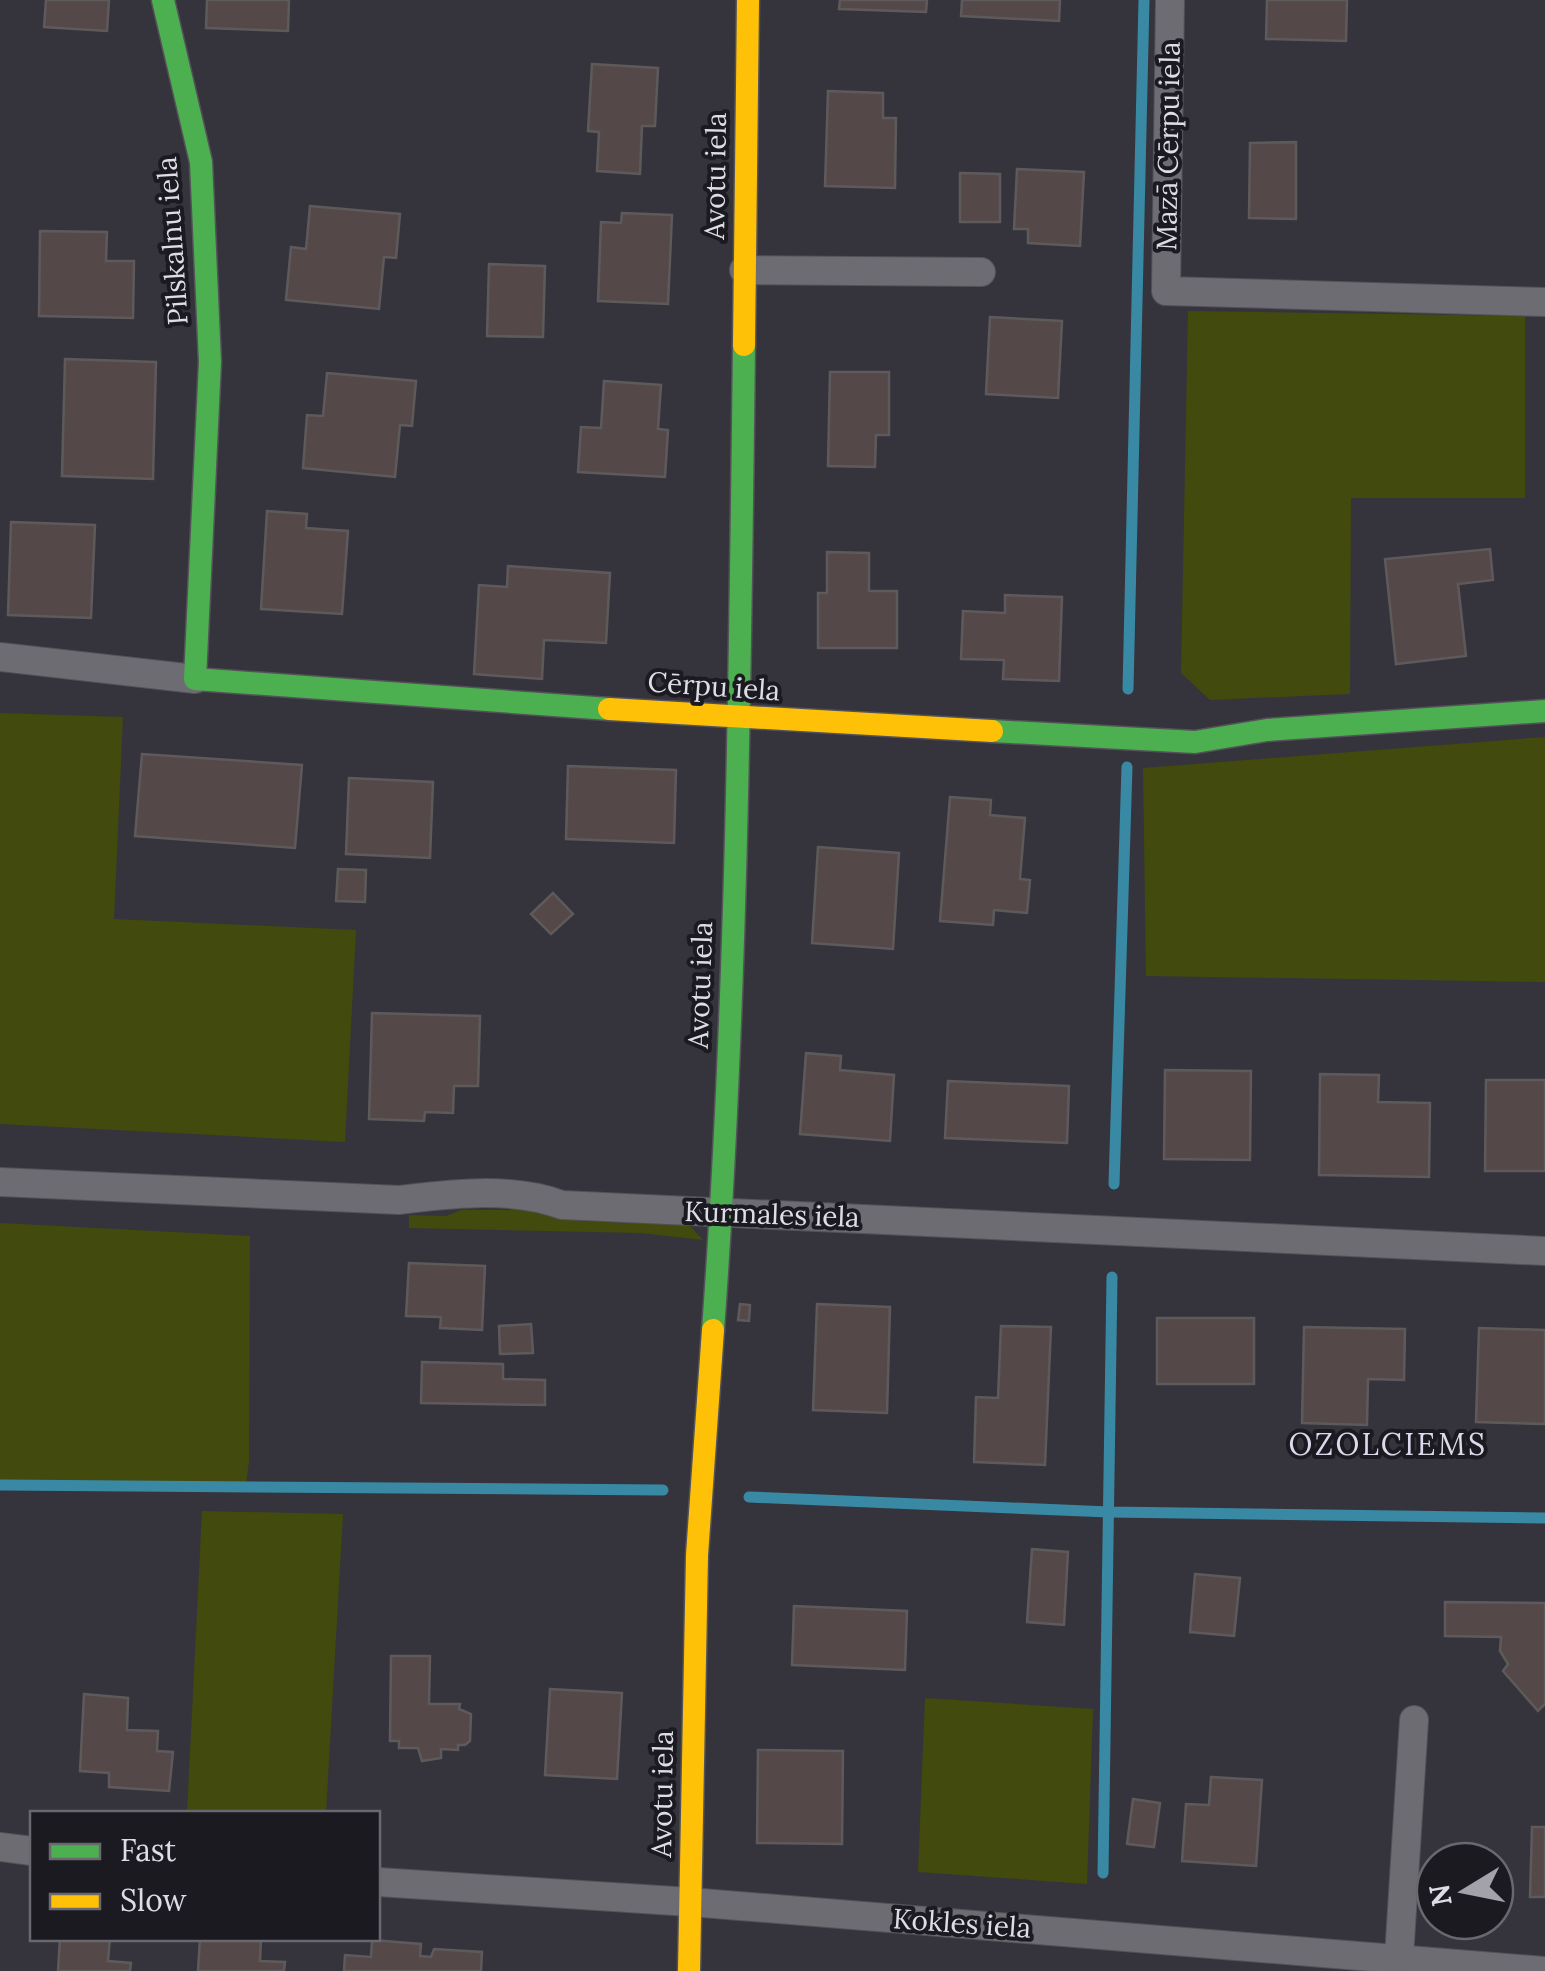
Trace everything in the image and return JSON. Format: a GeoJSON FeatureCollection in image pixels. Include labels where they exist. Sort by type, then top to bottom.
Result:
{"type":"FeatureCollection","features":[{"type":"Feature","properties":{"kind":"street","name":"Pilskalnu iela"},"geometry":{"type":"LineString","coordinates":[[163,0],[201,162],[210,362],[194,679]]}},
{"type":"Feature","properties":{"kind":"street","name":"Avotu iela"},"geometry":{"type":"LineString","coordinates":[[689,1971],[697,1555],[722,1211],[739,718],[748,0]]}},
{"type":"Feature","properties":{"kind":"street","name":"Mazā Cērpu iela"},"geometry":{"type":"LineString","coordinates":[[1170,0],[1166,291],[1545,302]]}},
{"type":"Feature","properties":{"kind":"street"},"geometry":{"type":"LineString","coordinates":[[744,270],[981,272]]}},
{"type":"Feature","properties":{"kind":"street"},"geometry":{"type":"LineString","coordinates":[[0,657],[194,679]]}},
{"type":"Feature","properties":{"kind":"street","name":"Cērpu iela"},"geometry":{"type":"LineString","coordinates":[[194,679],[739,718],[1195,742],[1267,730],[1545,711]]}},
{"type":"Feature","properties":{"kind":"street","name":"Kurmales iela"},"geometry":{"type":"LineString","coordinates":[[0,1182],[400,1200],[449,1194],[535,1194],[562,1204],[1545,1251]]}},
{"type":"Feature","properties":{"kind":"street"},"geometry":{"type":"LineString","coordinates":[[1399,1958],[1414,1720]]}},
{"type":"Feature","properties":{"kind":"street"},"geometry":{"type":"LineString","coordinates":[[0,1847],[30,1852]]}},
{"type":"Feature","properties":{"kind":"street","name":"Kokles iela"},"geometry":{"type":"LineString","coordinates":[[380,1882],[690,1902],[1545,1970]]}},
{"type":"Feature","properties":{"kind":"green space"},"geometry":{"type":"Polygon","coordinates":[[[1188,311],[1525,316],[1525,498],[1351,498],[1350,694],[1210,700],[1181,673],[1188,311]]]}},
{"type":"Feature","properties":{"kind":"green space"},"geometry":{"type":"Polygon","coordinates":[[[0,713],[123,717],[114,919],[356,930],[345,1142],[0,1124],[0,713]]]}},
{"type":"Feature","properties":{"kind":"green space"},"geometry":{"type":"Polygon","coordinates":[[[1545,737],[1545,982],[1146,976],[1143,768],[1545,737]]]}},
{"type":"Feature","properties":{"kind":"green space"},"geometry":{"type":"Polygon","coordinates":[[[461,1210],[533,1210],[579,1221],[689,1225],[703,1240],[641,1233],[409,1228],[409,1215],[446,1216],[461,1210]]]}},
{"type":"Feature","properties":{"kind":"green space"},"geometry":{"type":"Polygon","coordinates":[[[0,1223],[250,1236],[249,1461],[245,1492],[0,1483],[0,1223]]]}},
{"type":"Feature","properties":{"kind":"green space"},"geometry":{"type":"Polygon","coordinates":[[[202,1511],[343,1514],[326,1811],[187,1811],[202,1511]]]}},
{"type":"Feature","properties":{"kind":"green space"},"geometry":{"type":"Polygon","coordinates":[[[925,1698],[1093,1709],[1087,1884],[918,1872],[925,1698]]]}},
{"type":"Feature","properties":{"kind":"building"},"geometry":{"type":"Polygon","coordinates":[[[46,0],[109,0],[107,31],[44,27],[46,0]]]}},
{"type":"Feature","properties":{"kind":"building"},"geometry":{"type":"Polygon","coordinates":[[[207,0],[289,0],[288,31],[206,28],[207,0]]]}},
{"type":"Feature","properties":{"kind":"building"},"geometry":{"type":"Polygon","coordinates":[[[840,0],[927,0],[926,12],[839,9],[840,0]]]}},
{"type":"Feature","properties":{"kind":"building"},"geometry":{"type":"Polygon","coordinates":[[[962,0],[1060,0],[1059,21],[961,16],[962,0]]]}},
{"type":"Feature","properties":{"kind":"building"},"geometry":{"type":"Polygon","coordinates":[[[1267,0],[1347,0],[1346,41],[1266,39],[1267,0]]]}},
{"type":"Feature","properties":{"kind":"building"},"geometry":{"type":"Polygon","coordinates":[[[592,64],[658,68],[655,126],[642,126],[640,174],[597,171],[599,132],[588,131],[592,64]]]}},
{"type":"Feature","properties":{"kind":"building"},"geometry":{"type":"Polygon","coordinates":[[[828,91],[883,93],[883,118],[896,118],[895,188],[825,186],[828,91]]]}},
{"type":"Feature","properties":{"kind":"building"},"geometry":{"type":"Polygon","coordinates":[[[1296,142],[1296,219],[1249,218],[1250,143],[1296,142]]]}},
{"type":"Feature","properties":{"kind":"building"},"geometry":{"type":"Polygon","coordinates":[[[1017,169],[1084,172],[1080,246],[1028,243],[1028,229],[1014,229],[1017,169]]]}},
{"type":"Feature","properties":{"kind":"building"},"geometry":{"type":"Polygon","coordinates":[[[960,173],[1000,174],[1000,222],[960,222],[960,173]]]}},
{"type":"Feature","properties":{"kind":"building"},"geometry":{"type":"Polygon","coordinates":[[[310,206],[400,214],[396,258],[384,257],[379,309],[286,300],[291,247],[306,249],[310,206]]]}},
{"type":"Feature","properties":{"kind":"building"},"geometry":{"type":"Polygon","coordinates":[[[622,213],[672,215],[668,304],[598,301],[601,222],[621,223],[622,213]]]}},
{"type":"Feature","properties":{"kind":"building"},"geometry":{"type":"Polygon","coordinates":[[[40,231],[107,232],[106,261],[134,261],[133,318],[39,316],[40,231]]]}},
{"type":"Feature","properties":{"kind":"building"},"geometry":{"type":"Polygon","coordinates":[[[489,264],[545,266],[543,337],[487,336],[489,264]]]}},
{"type":"Feature","properties":{"kind":"building"},"geometry":{"type":"Polygon","coordinates":[[[990,317],[1062,321],[1058,398],[986,394],[990,317]]]}},
{"type":"Feature","properties":{"kind":"building"},"geometry":{"type":"Polygon","coordinates":[[[65,359],[156,362],[153,479],[62,476],[65,359]]]}},
{"type":"Feature","properties":{"kind":"building"},"geometry":{"type":"Polygon","coordinates":[[[830,372],[889,372],[889,435],[876,435],[875,467],[828,466],[830,372]]]}},
{"type":"Feature","properties":{"kind":"building"},"geometry":{"type":"Polygon","coordinates":[[[327,373],[416,381],[412,426],[400,425],[395,477],[303,468],[307,415],[323,416],[327,373]]]}},
{"type":"Feature","properties":{"kind":"building"},"geometry":{"type":"Polygon","coordinates":[[[604,381],[661,385],[658,429],[668,430],[665,477],[578,472],[581,427],[601,428],[604,381]]]}},
{"type":"Feature","properties":{"kind":"building"},"geometry":{"type":"Polygon","coordinates":[[[267,511],[307,514],[306,528],[348,531],[342,614],[261,609],[267,511]]]}},
{"type":"Feature","properties":{"kind":"building"},"geometry":{"type":"Polygon","coordinates":[[[11,522],[95,525],[91,618],[8,615],[11,522]]]}},
{"type":"Feature","properties":{"kind":"building"},"geometry":{"type":"Polygon","coordinates":[[[1490,549],[1493,580],[1458,584],[1466,656],[1396,664],[1385,559],[1490,549]]]}},
{"type":"Feature","properties":{"kind":"building"},"geometry":{"type":"Polygon","coordinates":[[[827,552],[869,553],[869,591],[897,591],[897,648],[818,648],[818,593],[827,593],[827,552]]]}},
{"type":"Feature","properties":{"kind":"building"},"geometry":{"type":"Polygon","coordinates":[[[508,566],[610,573],[606,643],[544,640],[542,679],[474,674],[479,585],[507,587],[508,566]]]}},
{"type":"Feature","properties":{"kind":"building"},"geometry":{"type":"Polygon","coordinates":[[[1005,595],[1062,597],[1059,681],[1003,679],[1004,660],[961,659],[963,611],[1005,613],[1005,595]]]}},
{"type":"Feature","properties":{"kind":"building"},"geometry":{"type":"Polygon","coordinates":[[[142,754],[302,765],[295,848],[135,836],[142,754]]]}},
{"type":"Feature","properties":{"kind":"building"},"geometry":{"type":"Polygon","coordinates":[[[568,766],[676,770],[674,843],[566,839],[568,766]]]}},
{"type":"Feature","properties":{"kind":"building"},"geometry":{"type":"Polygon","coordinates":[[[349,778],[433,782],[430,858],[346,854],[349,778]]]}},
{"type":"Feature","properties":{"kind":"building"},"geometry":{"type":"Polygon","coordinates":[[[950,797],[991,800],[990,815],[1025,818],[1020,879],[1030,880],[1027,913],[994,910],[993,925],[940,921],[950,797]]]}},
{"type":"Feature","properties":{"kind":"building"},"geometry":{"type":"Polygon","coordinates":[[[818,847],[899,853],[893,949],[812,943],[818,847]]]}},
{"type":"Feature","properties":{"kind":"building"},"geometry":{"type":"Polygon","coordinates":[[[338,869],[366,870],[365,902],[336,901],[338,869]]]}},
{"type":"Feature","properties":{"kind":"building"},"geometry":{"type":"Polygon","coordinates":[[[553,893],[573,914],[551,934],[531,914],[553,893]]]}},
{"type":"Feature","properties":{"kind":"building"},"geometry":{"type":"Polygon","coordinates":[[[372,1013],[480,1016],[478,1086],[454,1086],[453,1113],[425,1112],[424,1121],[369,1119],[372,1013]]]}},
{"type":"Feature","properties":{"kind":"building"},"geometry":{"type":"Polygon","coordinates":[[[806,1053],[841,1056],[840,1070],[894,1075],[890,1141],[800,1134],[806,1053]]]}},
{"type":"Feature","properties":{"kind":"building"},"geometry":{"type":"Polygon","coordinates":[[[1165,1070],[1251,1071],[1250,1160],[1164,1159],[1165,1070]]]}},
{"type":"Feature","properties":{"kind":"building"},"geometry":{"type":"Polygon","coordinates":[[[1320,1074],[1379,1075],[1378,1102],[1430,1103],[1429,1177],[1319,1175],[1320,1074]]]}},
{"type":"Feature","properties":{"kind":"building"},"geometry":{"type":"Polygon","coordinates":[[[1486,1080],[1545,1080],[1545,1171],[1485,1171],[1486,1080]]]}},
{"type":"Feature","properties":{"kind":"building"},"geometry":{"type":"Polygon","coordinates":[[[948,1081],[1069,1086],[1067,1143],[945,1138],[948,1081]]]}},
{"type":"Feature","properties":{"kind":"building"},"geometry":{"type":"Polygon","coordinates":[[[409,1263],[485,1266],[482,1330],[440,1328],[441,1317],[406,1316],[409,1263]]]}},
{"type":"Feature","properties":{"kind":"building"},"geometry":{"type":"Polygon","coordinates":[[[740,1304],[750,1305],[749,1321],[738,1320],[740,1304]]]}},
{"type":"Feature","properties":{"kind":"building"},"geometry":{"type":"Polygon","coordinates":[[[817,1304],[890,1307],[887,1413],[813,1410],[817,1304]]]}},
{"type":"Feature","properties":{"kind":"building"},"geometry":{"type":"Polygon","coordinates":[[[1157,1318],[1254,1318],[1254,1384],[1157,1384],[1157,1318]]]}},
{"type":"Feature","properties":{"kind":"building"},"geometry":{"type":"Polygon","coordinates":[[[531,1324],[533,1353],[500,1354],[499,1326],[531,1324]]]}},
{"type":"Feature","properties":{"kind":"building"},"geometry":{"type":"Polygon","coordinates":[[[1001,1326],[1051,1327],[1045,1465],[974,1462],[976,1397],[998,1398],[1001,1326]]]}},
{"type":"Feature","properties":{"kind":"building"},"geometry":{"type":"Polygon","coordinates":[[[1304,1327],[1405,1329],[1404,1380],[1368,1379],[1367,1425],[1302,1423],[1304,1327]]]}},
{"type":"Feature","properties":{"kind":"building"},"geometry":{"type":"Polygon","coordinates":[[[1479,1328],[1545,1330],[1545,1424],[1476,1422],[1479,1328]]]}},
{"type":"Feature","properties":{"kind":"building"},"geometry":{"type":"Polygon","coordinates":[[[422,1362],[503,1364],[503,1379],[545,1380],[545,1405],[421,1403],[422,1362]]]}},
{"type":"Feature","properties":{"kind":"building"},"geometry":{"type":"Polygon","coordinates":[[[1032,1549],[1068,1552],[1064,1625],[1027,1622],[1032,1549]]]}},
{"type":"Feature","properties":{"kind":"building"},"geometry":{"type":"Polygon","coordinates":[[[1195,1574],[1240,1578],[1234,1636],[1190,1632],[1195,1574]]]}},
{"type":"Feature","properties":{"kind":"building"},"geometry":{"type":"Polygon","coordinates":[[[1445,1602],[1545,1603],[1545,1704],[1538,1711],[1503,1671],[1508,1664],[1500,1651],[1501,1637],[1445,1636],[1445,1602]]]}},
{"type":"Feature","properties":{"kind":"building"},"geometry":{"type":"Polygon","coordinates":[[[794,1606],[907,1611],[905,1670],[792,1665],[794,1606]]]}},
{"type":"Feature","properties":{"kind":"building"},"geometry":{"type":"Polygon","coordinates":[[[391,1656],[430,1656],[429,1704],[460,1704],[459,1709],[471,1714],[470,1741],[458,1745],[458,1750],[441,1749],[441,1758],[422,1761],[418,1748],[399,1748],[399,1741],[390,1741],[391,1656]]]}},
{"type":"Feature","properties":{"kind":"building"},"geometry":{"type":"Polygon","coordinates":[[[550,1689],[622,1693],[617,1779],[545,1775],[550,1689]]]}},
{"type":"Feature","properties":{"kind":"building"},"geometry":{"type":"Polygon","coordinates":[[[84,1694],[128,1698],[127,1730],[158,1731],[157,1751],[173,1752],[169,1791],[109,1787],[109,1773],[80,1771],[84,1694]]]}},
{"type":"Feature","properties":{"kind":"building"},"geometry":{"type":"Polygon","coordinates":[[[758,1750],[843,1751],[842,1844],[757,1843],[758,1750]]]}},
{"type":"Feature","properties":{"kind":"building"},"geometry":{"type":"Polygon","coordinates":[[[1211,1777],[1262,1780],[1256,1866],[1182,1861],[1186,1804],[1209,1805],[1211,1777]]]}},
{"type":"Feature","properties":{"kind":"building"},"geometry":{"type":"Polygon","coordinates":[[[1133,1799],[1160,1803],[1154,1847],[1127,1844],[1133,1799]]]}},
{"type":"Feature","properties":{"kind":"building"},"geometry":{"type":"Polygon","coordinates":[[[1532,1827],[1545,1827],[1545,1897],[1530,1897],[1532,1827]]]}},
{"type":"Feature","properties":{"kind":"building"},"geometry":{"type":"Polygon","coordinates":[[[60,1941],[110,1941],[108,1961],[131,1963],[130,1971],[58,1971],[60,1941]]]}},
{"type":"Feature","properties":{"kind":"building"},"geometry":{"type":"Polygon","coordinates":[[[200,1941],[261,1941],[260,1961],[285,1962],[284,1971],[198,1971],[200,1941]]]}},
{"type":"Feature","properties":{"kind":"building"},"geometry":{"type":"Polygon","coordinates":[[[372,1941],[421,1944],[420,1956],[431,1957],[434,1949],[482,1952],[481,1971],[344,1971],[345,1955],[371,1957],[372,1941]]]}},
{"type":"Feature","properties":{"kind":"waterway"},"geometry":{"type":"LineString","coordinates":[[1128,689],[1144,0]]}},
{"type":"Feature","properties":{"kind":"waterway"},"geometry":{"type":"LineString","coordinates":[[1114,1184],[1127,767]]}},
{"type":"Feature","properties":{"kind":"waterway"},"geometry":{"type":"LineString","coordinates":[[1103,1873],[1112,1277]]}},
{"type":"Feature","properties":{"kind":"waterway"},"geometry":{"type":"LineString","coordinates":[[0,1485],[663,1490]]}},
{"type":"Feature","properties":{"kind":"waterway"},"geometry":{"type":"LineString","coordinates":[[749,1497],[1109,1512],[1545,1518]]}},
{"type":"Feature","properties":{"kind":"traffic: fast"},"geometry":{"type":"LineString","coordinates":[[163,0],[201,162],[210,362],[195,679],[609,709]]}},
{"type":"Feature","properties":{"kind":"traffic: fast"},"geometry":{"type":"LineString","coordinates":[[713,1330],[732,961],[744,345]]}},
{"type":"Feature","properties":{"kind":"traffic: fast"},"geometry":{"type":"LineString","coordinates":[[992,731],[1195,742],[1267,730],[1545,711]]}},
{"type":"Feature","properties":{"kind":"traffic: slow"},"geometry":{"type":"LineString","coordinates":[[744,345],[748,0]]}},
{"type":"Feature","properties":{"kind":"traffic: slow"},"geometry":{"type":"LineString","coordinates":[[609,709],[992,731]]}},
{"type":"Feature","properties":{"kind":"traffic: slow"},"geometry":{"type":"LineString","coordinates":[[689,1971],[697,1555],[713,1330]]}},
{"type":"Feature","properties":{"kind":"district","name":"OZOLCIEMS"},"geometry":{"type":"Point","coordinates":[1388,1444]}}]}
